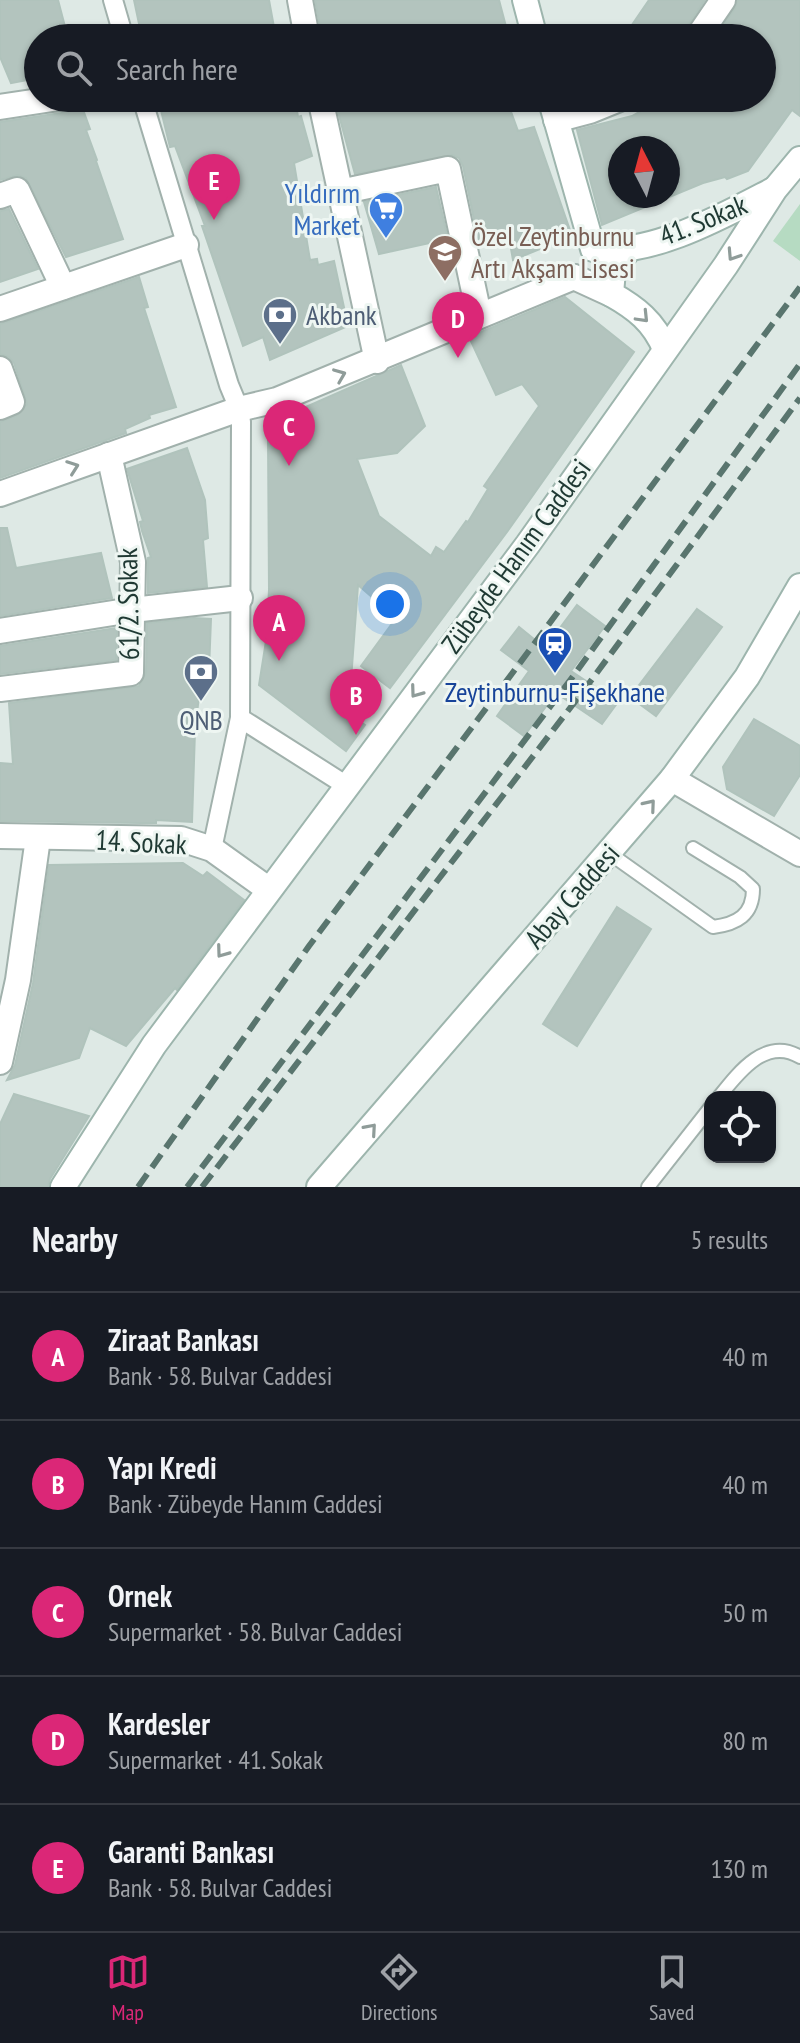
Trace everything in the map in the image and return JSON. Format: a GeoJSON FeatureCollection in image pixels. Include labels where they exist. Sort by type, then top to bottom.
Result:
{"type":"FeatureCollection","features":[{"type":"Feature","properties":{"kind":"street"},"geometry":{"type":"LineString","coordinates":[[113,0],[120,24]]}},
{"type":"Feature","properties":{"kind":"street"},"geometry":{"type":"LineString","coordinates":[[300,0],[304,24]]}},
{"type":"Feature","properties":{"kind":"street"},"geometry":{"type":"LineString","coordinates":[[525,0],[531,24]]}},
{"type":"Feature","properties":{"kind":"street"},"geometry":{"type":"LineString","coordinates":[[707,24],[723,0]]}},
{"type":"Feature","properties":{"kind":"street"},"geometry":{"type":"LineString","coordinates":[[0,107],[24,103]]}},
{"type":"Feature","properties":{"kind":"street"},"geometry":{"type":"LineString","coordinates":[[146,112],[239,409],[240,718],[212,849]]}},
{"type":"Feature","properties":{"kind":"street"},"geometry":{"type":"LineString","coordinates":[[323,112],[377,361]]}},
{"type":"Feature","properties":{"kind":"street"},"geometry":{"type":"LineString","coordinates":[[0,494],[239,409],[277,400],[574,277],[593,249],[554,112]]}},
{"type":"Feature","properties":{"kind":"street","name":"Zübeyde Hanım Caddesi"},"geometry":{"type":"LineString","coordinates":[[63,1187],[154,1045],[528,544],[726,265],[775,189],[800,159]]}},
{"type":"Feature","properties":{"kind":"street"},"geometry":{"type":"LineString","coordinates":[[340,192],[448,169],[479,315]]}},
{"type":"Feature","properties":{"kind":"street","name":"41. Sokak"},"geometry":{"type":"LineString","coordinates":[[593,249],[629,249],[706,225],[775,189]]}},
{"type":"Feature","properties":{"kind":"street"},"geometry":{"type":"LineString","coordinates":[[0,196],[17,190],[63,287]]}},
{"type":"Feature","properties":{"kind":"street"},"geometry":{"type":"LineString","coordinates":[[0,309],[186,245]]}},
{"type":"Feature","properties":{"kind":"street"},"geometry":{"type":"LineString","coordinates":[[611,294],[613,270],[629,249]]}},
{"type":"Feature","properties":{"kind":"street"},"geometry":{"type":"LineString","coordinates":[[574,277],[635,308],[658,332],[665,349]]}},
{"type":"Feature","properties":{"kind":"street"},"geometry":{"type":"LineString","coordinates":[[0,369],[12,402],[0,407]]}},
{"type":"Feature","properties":{"kind":"street","name":"61/2. Sokak"},"geometry":{"type":"LineString","coordinates":[[0,689],[131,673],[133,562],[109,455]]}},
{"type":"Feature","properties":{"kind":"street","name":"Abay Caddesi"},"geometry":{"type":"LineString","coordinates":[[320,1187],[672,779],[747,677],[800,586]]}},
{"type":"Feature","properties":{"kind":"street"},"geometry":{"type":"LineString","coordinates":[[0,631],[132,610],[240,598]]}},
{"type":"Feature","properties":{"kind":"street"},"geometry":{"type":"LineString","coordinates":[[240,718],[347,786]]}},
{"type":"Feature","properties":{"kind":"street"},"geometry":{"type":"LineString","coordinates":[[672,779],[800,854]]}},
{"type":"Feature","properties":{"kind":"street","name":"14. Sokak"},"geometry":{"type":"LineString","coordinates":[[0,836],[181,839],[212,849],[268,889]]}},
{"type":"Feature","properties":{"kind":"street"},"geometry":{"type":"LineString","coordinates":[[0,1062],[9,981],[38,838]]}},
{"type":"Feature","properties":{"kind":"lane"},"geometry":{"type":"LineString","coordinates":[[609,853],[713,927],[730,925],[745,916],[753,902],[753,889],[740,877],[693,848]]}},
{"type":"Feature","properties":{"kind":"lane"},"geometry":{"type":"LineString","coordinates":[[724,1091],[738,1072],[755,1058],[775,1050],[800,1057]]}},
{"type":"Feature","properties":{"kind":"lane"},"geometry":{"type":"LineString","coordinates":[[648,1187],[704,1116]]}},
{"type":"Feature","properties":{"kind":"green space"},"geometry":{"type":"Polygon","coordinates":[[[800,204],[800,261],[773,241],[800,204]]]}},
{"type":"Feature","properties":{"kind":"building"},"geometry":{"type":"Polygon","coordinates":[[[0,0],[58,0],[64,24],[24,24],[24,81],[11,83],[0,57],[0,0]]]}},
{"type":"Feature","properties":{"kind":"building"},"geometry":{"type":"Polygon","coordinates":[[[134,0],[269,0],[273,24],[139,24],[134,0]]]}},
{"type":"Feature","properties":{"kind":"building"},"geometry":{"type":"Polygon","coordinates":[[[315,0],[499,0],[505,24],[319,24],[315,0]]]}},
{"type":"Feature","properties":{"kind":"building"},"geometry":{"type":"Polygon","coordinates":[[[649,0],[705,0],[689,24],[633,24],[649,0]]]}},
{"type":"Feature","properties":{"kind":"building"},"geometry":{"type":"Polygon","coordinates":[[[738,0],[800,0],[800,116],[792,110],[748,171],[680,193],[680,136],[608,136],[608,208],[643,208],[602,225],[577,130],[639,112],[776,112],[776,24],[724,24],[738,0]]]}},
{"type":"Feature","properties":{"kind":"building"},"geometry":{"type":"Polygon","coordinates":[[[84,112],[90,129],[86,130],[123,239],[66,257],[26,178],[18,175],[0,180],[0,122],[84,112]]]}},
{"type":"Feature","properties":{"kind":"building"},"geometry":{"type":"Polygon","coordinates":[[[161,112],[297,112],[312,156],[294,163],[310,260],[317,259],[318,265],[334,261],[348,326],[270,360],[263,337],[243,346],[202,226],[205,226],[175,146],[170,147],[161,112]]]}},
{"type":"Feature","properties":{"kind":"building"},"geometry":{"type":"Polygon","coordinates":[[[338,112],[511,112],[518,131],[534,127],[572,236],[513,260],[508,232],[478,239],[463,166],[459,158],[452,155],[355,174],[338,112]]]}},
{"type":"Feature","properties":{"kind":"building"},"geometry":{"type":"Polygon","coordinates":[[[436,187],[448,239],[379,254],[364,202],[436,187]]]}},
{"type":"Feature","properties":{"kind":"building"},"geometry":{"type":"Polygon","coordinates":[[[9,209],[38,269],[0,282],[0,211],[9,209]]]}},
{"type":"Feature","properties":{"kind":"building"},"geometry":{"type":"Polygon","coordinates":[[[139,277],[148,307],[144,308],[176,407],[149,415],[150,418],[125,429],[126,433],[0,478],[0,422],[18,415],[27,404],[14,363],[0,354],[0,324],[139,277]]]}},
{"type":"Feature","properties":{"kind":"building"},"geometry":{"type":"Polygon","coordinates":[[[565,297],[634,352],[507,532],[390,688],[361,666],[396,618],[358,585],[351,680],[333,703],[365,725],[346,751],[259,685],[269,590],[268,436],[279,434],[283,417],[401,365],[425,426],[397,453],[357,459],[379,516],[431,556],[436,547],[444,552],[468,522],[488,489],[484,486],[539,406],[522,384],[496,395],[469,337],[565,297]]]}},
{"type":"Feature","properties":{"kind":"building"},"geometry":{"type":"Polygon","coordinates":[[[187,448],[205,500],[208,538],[203,540],[207,587],[148,593],[148,558],[151,557],[127,469],[187,448]]]}},
{"type":"Feature","properties":{"kind":"building"},"geometry":{"type":"Polygon","coordinates":[[[0,528],[7,528],[16,568],[101,553],[112,598],[0,616],[0,528]]]}},
{"type":"Feature","properties":{"kind":"building"},"geometry":{"type":"Polygon","coordinates":[[[577,605],[605,626],[571,671],[618,702],[602,724],[556,693],[524,736],[497,716],[529,671],[501,650],[519,627],[545,648],[577,605]]]}},
{"type":"Feature","properties":{"kind":"building"},"geometry":{"type":"Polygon","coordinates":[[[697,609],[722,627],[656,716],[630,697],[697,609]]]}},
{"type":"Feature","properties":{"kind":"building"},"geometry":{"type":"Polygon","coordinates":[[[211,619],[209,670],[202,670],[195,731],[192,822],[0,821],[0,763],[13,764],[9,703],[139,686],[146,673],[147,623],[211,619]]]}},
{"type":"Feature","properties":{"kind":"building"},"geometry":{"type":"Polygon","coordinates":[[[117,628],[116,660],[0,674],[0,646],[117,628]]]}},
{"type":"Feature","properties":{"kind":"building"},"geometry":{"type":"Polygon","coordinates":[[[754,719],[800,746],[800,775],[774,816],[727,789],[723,767],[754,719]]]}},
{"type":"Feature","properties":{"kind":"building"},"geometry":{"type":"Polygon","coordinates":[[[183,863],[203,876],[207,872],[244,900],[177,990],[175,988],[126,1046],[90,1028],[79,1058],[7,1080],[15,1065],[33,983],[49,865],[183,863]]]}},
{"type":"Feature","properties":{"kind":"building"},"geometry":{"type":"Polygon","coordinates":[[[617,907],[651,929],[577,1046],[543,1024],[617,907]]]}},
{"type":"Feature","properties":{"kind":"building"},"geometry":{"type":"Polygon","coordinates":[[[14,1094],[89,1116],[48,1187],[0,1187],[0,1124],[14,1094]]]}},
{"type":"Feature","properties":{"kind":"railway"},"geometry":{"type":"LineString","coordinates":[[138,1187],[309,946],[800,287]]}},
{"type":"Feature","properties":{"kind":"railway"},"geometry":{"type":"LineString","coordinates":[[187,1187],[571,679],[800,364]]}},
{"type":"Feature","properties":{"kind":"railway"},"geometry":{"type":"LineString","coordinates":[[202,1187],[587,686],[800,398]]}},
{"type":"Feature","properties":{"kind":"place","name":"Garanti Bankası"},"geometry":{"type":"Point","coordinates":[214,220]}},
{"type":"Feature","properties":{"kind":"place","name":"Yıldırım Market"},"geometry":{"type":"Point","coordinates":[386,240]}},
{"type":"Feature","properties":{"kind":"place","name":"Özel Zeytinburnu Artı Akşam Lisesi"},"geometry":{"type":"Point","coordinates":[445,283]}},
{"type":"Feature","properties":{"kind":"place","name":"Akbank"},"geometry":{"type":"Point","coordinates":[280,346]}},
{"type":"Feature","properties":{"kind":"place","name":"Kardesler"},"geometry":{"type":"Point","coordinates":[458,358]}},
{"type":"Feature","properties":{"kind":"place","name":"Ornek"},"geometry":{"type":"Point","coordinates":[289,466]}},
{"type":"Feature","properties":{"kind":"place","name":"Ziraat Bankası"},"geometry":{"type":"Point","coordinates":[279,661]}},
{"type":"Feature","properties":{"kind":"place","name":"Zeytinburnu-Fişekhane"},"geometry":{"type":"Point","coordinates":[555,675]}},
{"type":"Feature","properties":{"kind":"place","name":"QNB"},"geometry":{"type":"Point","coordinates":[201,703]}},
{"type":"Feature","properties":{"kind":"place","name":"Yapı Kredi"},"geometry":{"type":"Point","coordinates":[356,735]}}]}
